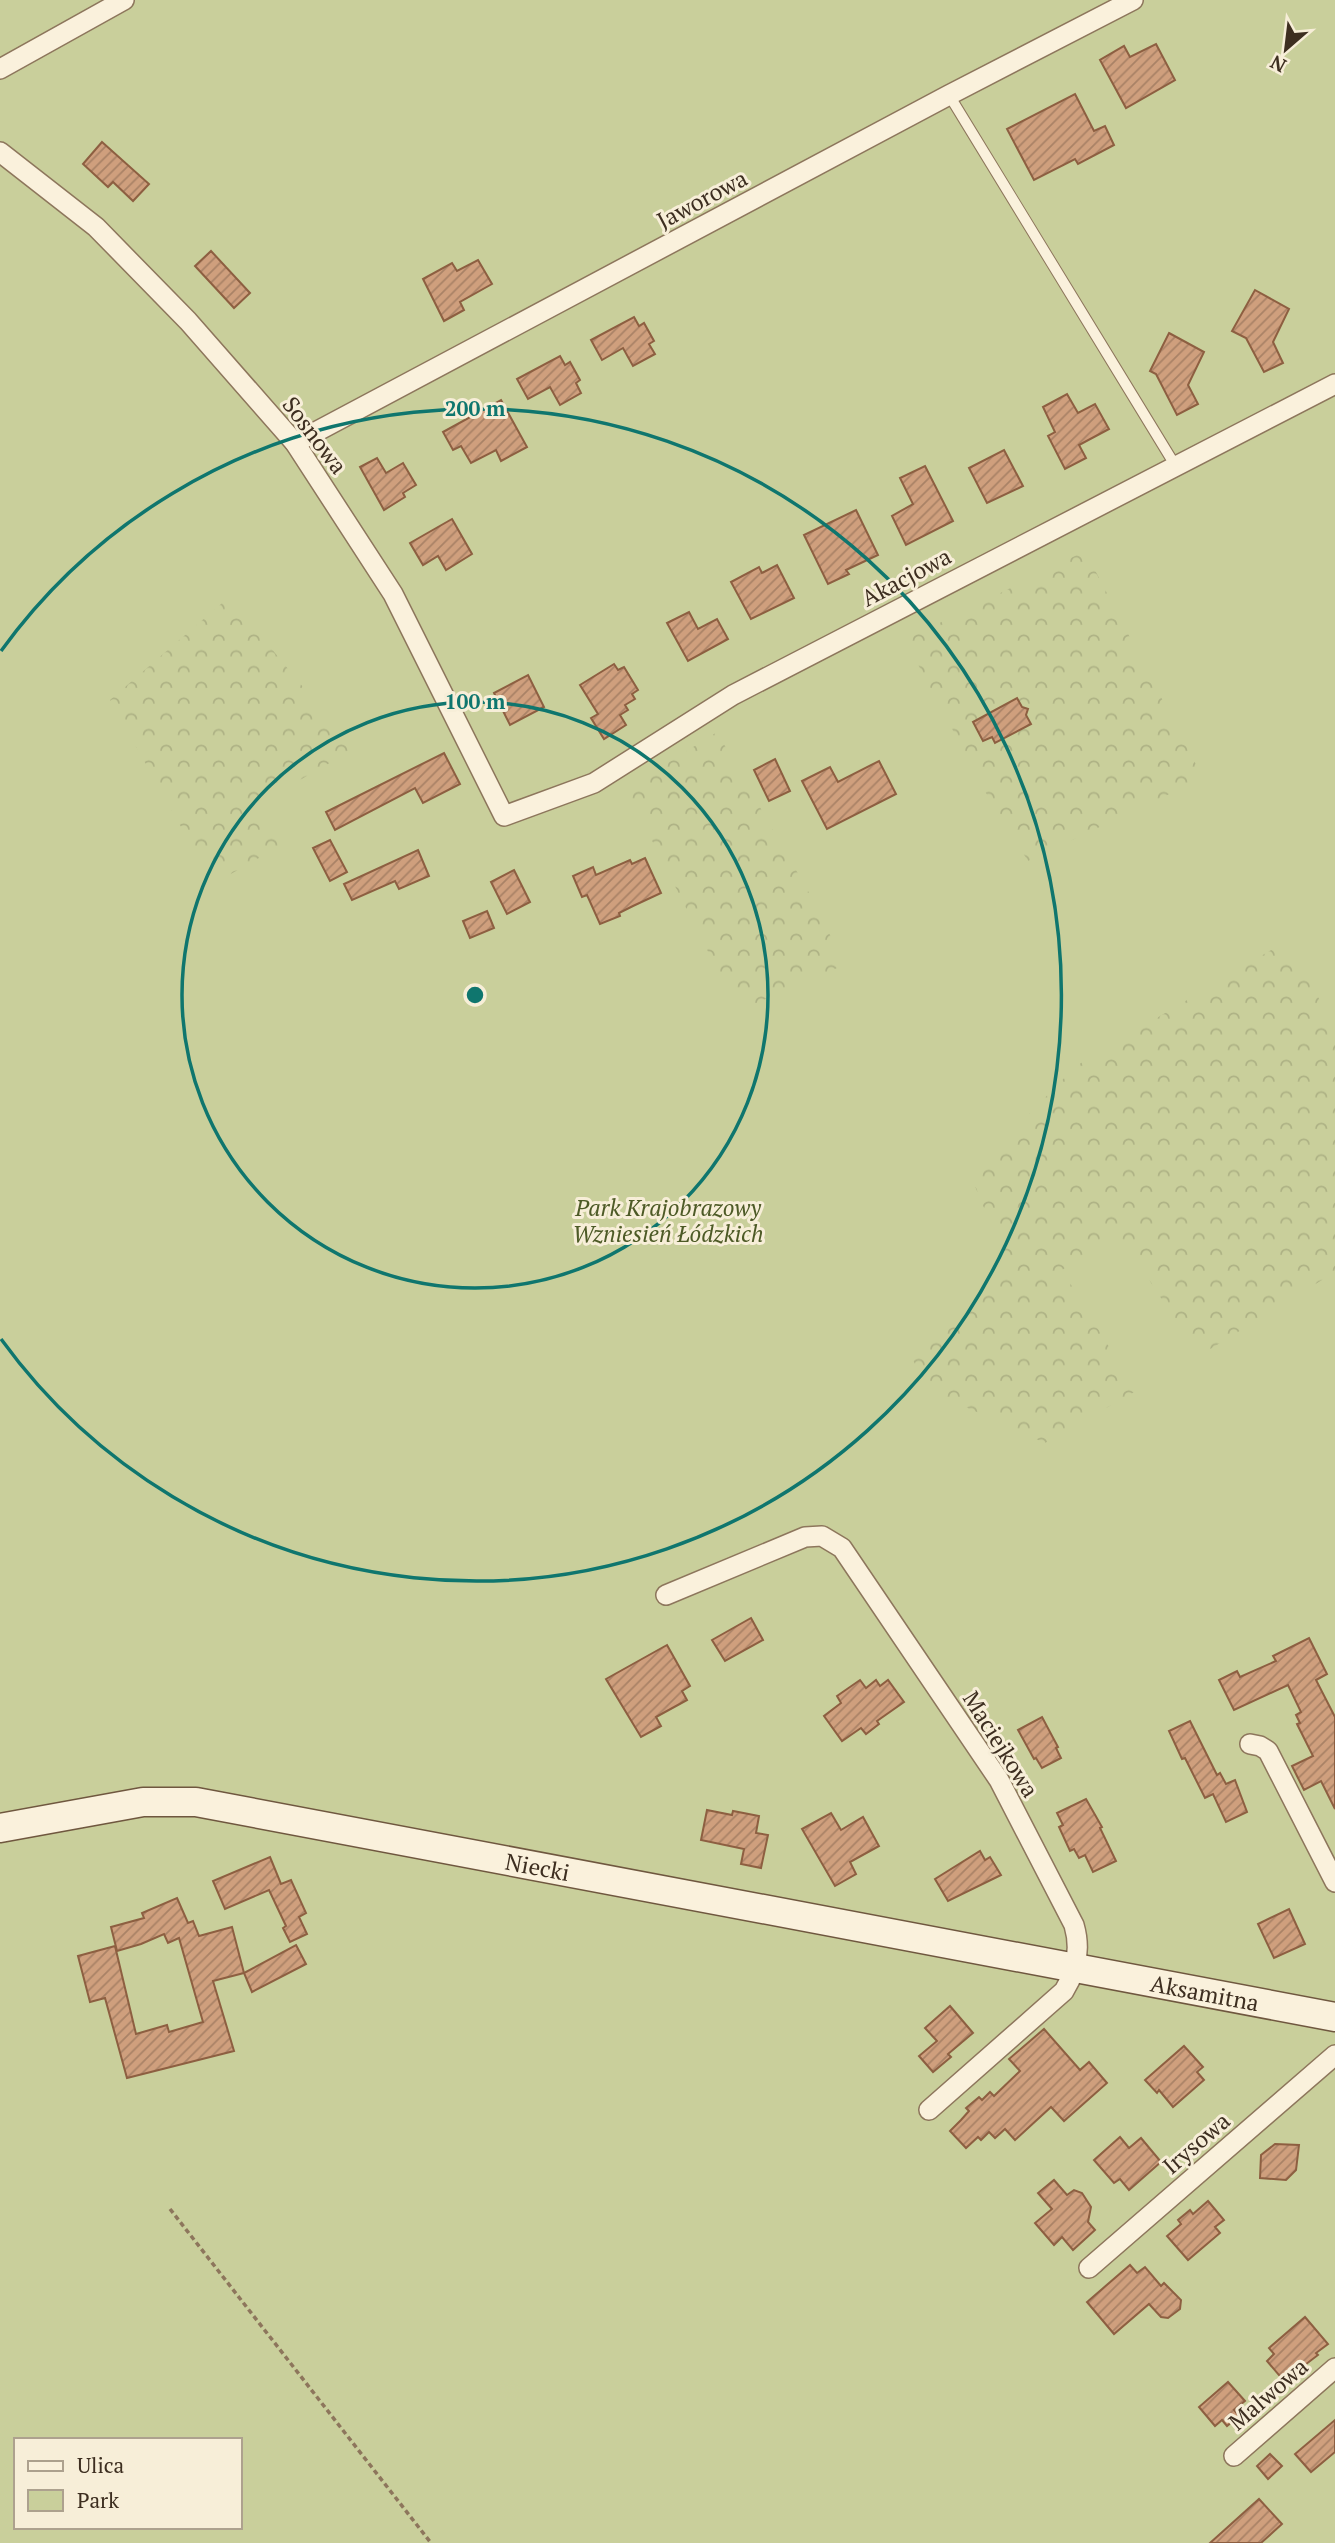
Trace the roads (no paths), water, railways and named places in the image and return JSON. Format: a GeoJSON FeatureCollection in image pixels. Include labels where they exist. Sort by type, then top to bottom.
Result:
{"type":"FeatureCollection","features":[{"type":"Feature","properties":{"kind":"street"},"geometry":{"type":"LineString","coordinates":[[0,69],[124,0]]}},
{"type":"Feature","properties":{"kind":"street","name":"Jaworowa"},"geometry":{"type":"LineString","coordinates":[[295,443],[948,95],[1133,0]]}},
{"type":"Feature","properties":{"kind":"street","name":"Sosnowa"},"geometry":{"type":"LineString","coordinates":[[0,152],[96,227],[188,321],[295,443],[393,594],[504,816]]}},
{"type":"Feature","properties":{"kind":"street","name":"Akacjowa"},"geometry":{"type":"LineString","coordinates":[[504,816],[594,783],[733,695],[1335,384]]}},
{"type":"Feature","properties":{"kind":"street","name":"Maciejkowa"},"geometry":{"type":"LineString","coordinates":[[666,1595],[805,1536],[822,1536],[842,1548],[999,1780],[1074,1925],[1078,1949],[1075,1969]]}},
{"type":"Feature","properties":{"kind":"street"},"geometry":{"type":"LineString","coordinates":[[1250,1744],[1268,1751],[1335,1882]]}},
{"type":"Feature","properties":{"kind":"street","name":"Niecki"},"geometry":{"type":"LineString","coordinates":[[0,1828],[143,1802],[196,1802],[1075,1969]]}},
{"type":"Feature","properties":{"kind":"street"},"geometry":{"type":"LineString","coordinates":[[929,2110],[1056,1999],[1064,1991],[1075,1969]]}},
{"type":"Feature","properties":{"kind":"street","name":"Aksamitna"},"geometry":{"type":"LineString","coordinates":[[1075,1969],[1335,2017]]}},
{"type":"Feature","properties":{"kind":"street","name":"Irysowa"},"geometry":{"type":"LineString","coordinates":[[1089,2268],[1335,2055]]}},
{"type":"Feature","properties":{"kind":"street","name":"Malwowa"},"geometry":{"type":"LineString","coordinates":[[1234,2456],[1335,2368]]}},
{"type":"Feature","properties":{"kind":"lane"},"geometry":{"type":"LineString","coordinates":[[948,95],[1175,465]]}},
{"type":"Feature","properties":{"kind":"park label","name":"Park Krajobrazowy Wzniesień Łódzkich"},"geometry":{"type":"Point","coordinates":[668,1220]}}]}
